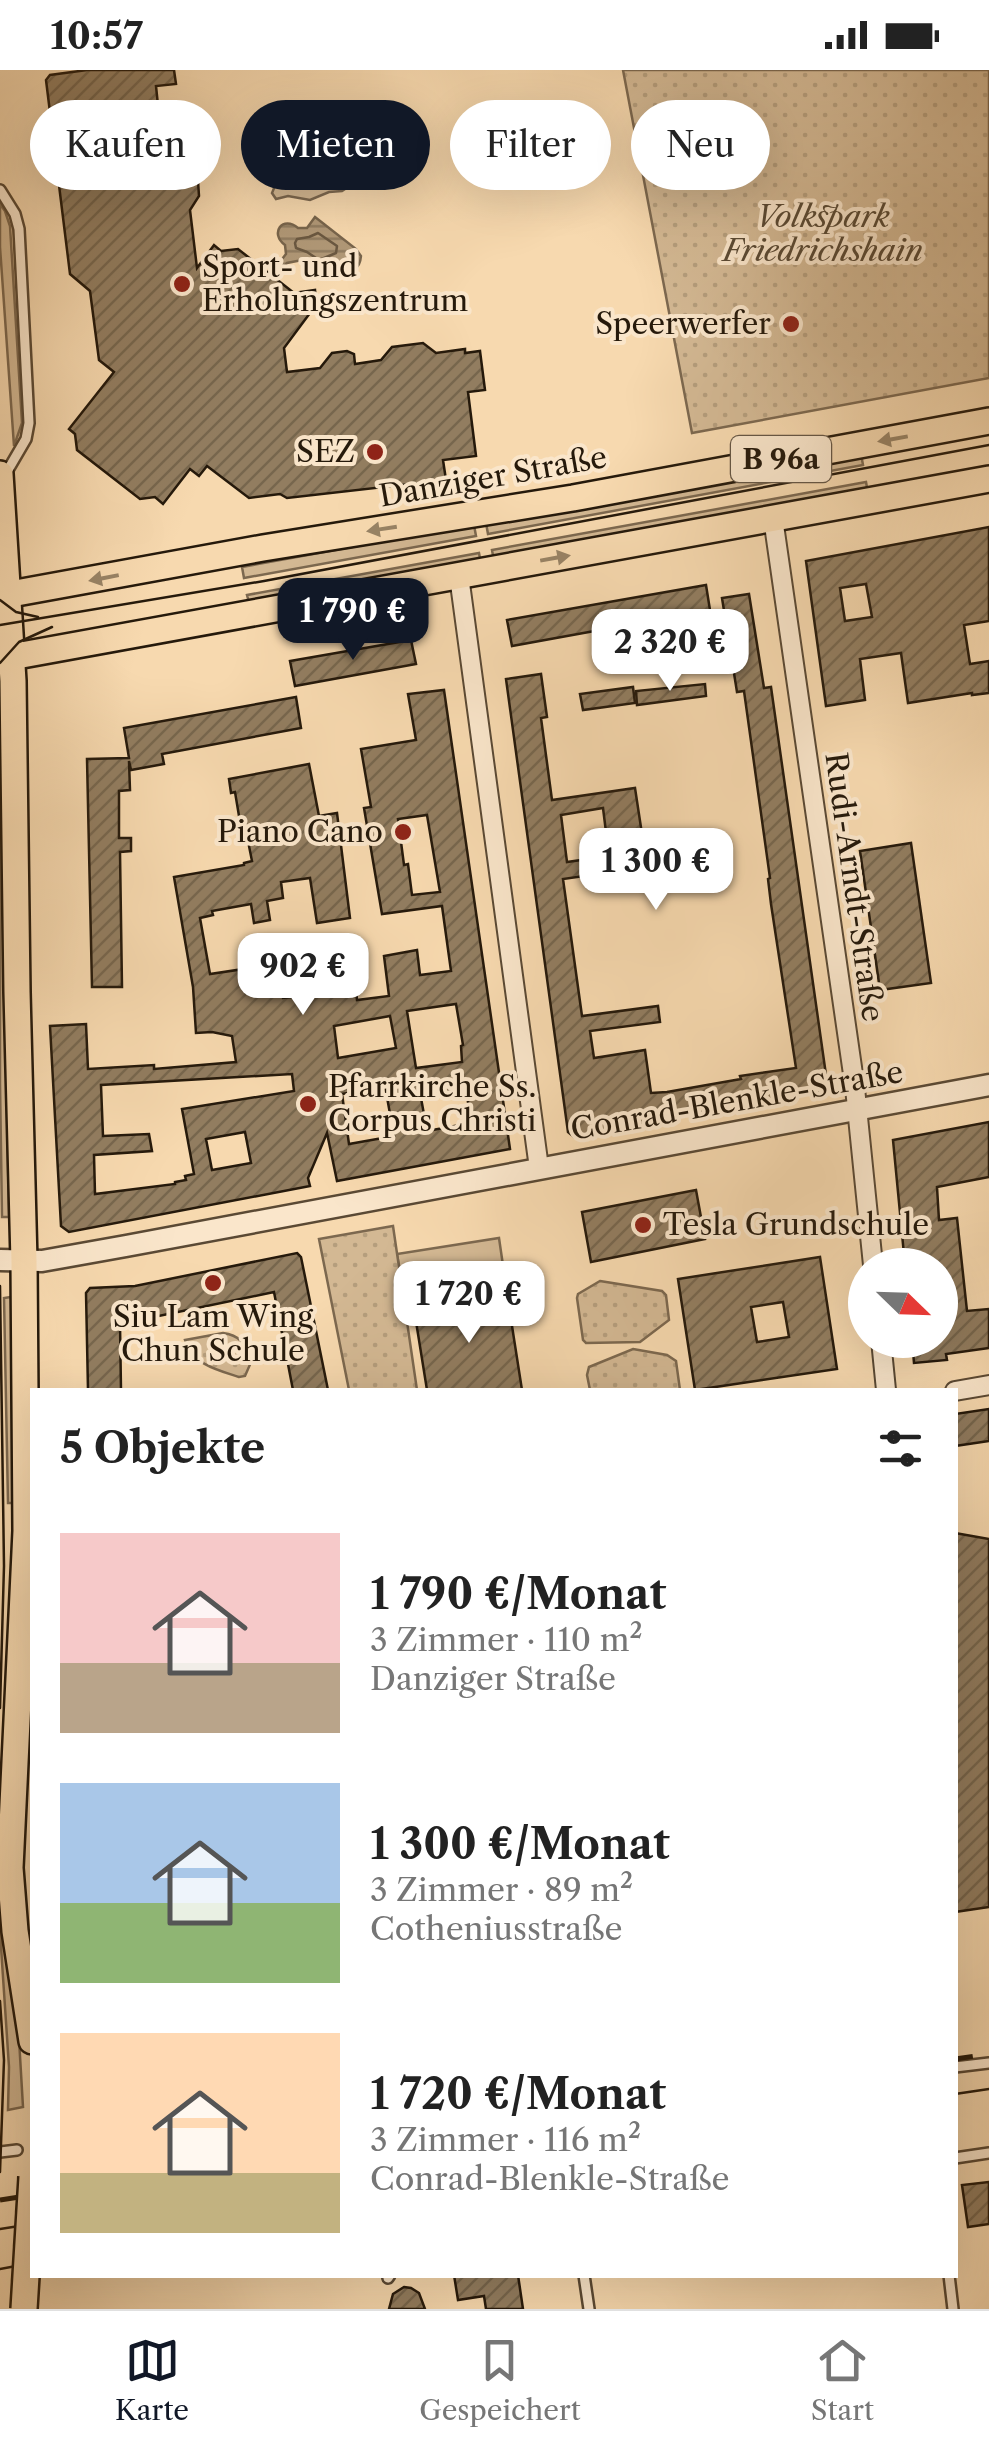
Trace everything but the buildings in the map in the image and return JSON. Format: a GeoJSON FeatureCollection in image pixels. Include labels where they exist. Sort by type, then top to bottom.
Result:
{"type":"FeatureCollection","features":[{"type":"Feature","properties":{"kind":"main road","name":"Danziger Straße"},"geometry":{"type":"LineString","coordinates":[[4,596],[989,421]]}},
{"type":"Feature","properties":{"kind":"main road"},"geometry":{"type":"LineString","coordinates":[[0,477],[17,992],[12,1260],[29,1531],[10,1868],[25,1941],[30,2012]]}},
{"type":"Feature","properties":{"kind":"main road","name":"B 96a"},"geometry":{"type":"LineString","coordinates":[[6,658],[989,478]]}},
{"type":"Feature","properties":{"kind":"main road"},"geometry":{"type":"LineString","coordinates":[[24,2309],[30,2210]]}},
{"type":"Feature","properties":{"kind":"street","name":"Rudi-Arndt-Straße"},"geometry":{"type":"LineString","coordinates":[[773,518],[858,1111],[872,1248]]}},
{"type":"Feature","properties":{"kind":"street"},"geometry":{"type":"LineString","coordinates":[[459,576],[538,1168]]}},
{"type":"Feature","properties":{"kind":"street","name":"Conrad-Blenkle-Straße"},"geometry":{"type":"LineString","coordinates":[[12,1260],[42,1261],[126,1246],[989,1085]]}},
{"type":"Feature","properties":{"kind":"street"},"geometry":{"type":"LineString","coordinates":[[883,1358],[886,1388]]}},
{"type":"Feature","properties":{"kind":"street"},"geometry":{"type":"LineString","coordinates":[[958,1390],[989,1385]]}},
{"type":"Feature","properties":{"kind":"lane"},"geometry":{"type":"LineString","coordinates":[[0,190],[19,229],[29,422],[14,464],[0,477]]}},
{"type":"Feature","properties":{"kind":"lane"},"geometry":{"type":"LineString","coordinates":[[958,2067],[989,2062]]}},
{"type":"Feature","properties":{"kind":"lane"},"geometry":{"type":"LineString","coordinates":[[0,2152],[17,2150]]}},
{"type":"Feature","properties":{"kind":"lane"},"geometry":{"type":"LineString","coordinates":[[958,2158],[989,2153]]}},
{"type":"Feature","properties":{"kind":"lane"},"geometry":{"type":"LineString","coordinates":[[584,2278],[589,2309]]}},
{"type":"Feature","properties":{"kind":"lane"},"geometry":{"type":"LineString","coordinates":[[949,2278],[954,2309]]}},
{"type":"Feature","properties":{"kind":"green space","name":"Volkspark Friedrichshain"},"geometry":{"type":"Polygon","coordinates":[[[623,70],[989,70],[989,378],[692,433],[646,190],[770,190],[770,100],[631,100],[631,112],[623,70]]]}},
{"type":"Feature","properties":{"kind":"green space"},"geometry":{"type":"Polygon","coordinates":[[[344,190],[310,200],[288,196],[276,199],[272,193],[344,190]]]}},
{"type":"Feature","properties":{"kind":"green space"},"geometry":{"type":"Polygon","coordinates":[[[0,204],[10,226],[22,423],[14,446],[0,247],[0,204]]]}},
{"type":"Feature","properties":{"kind":"green space"},"geometry":{"type":"Polygon","coordinates":[[[861,454],[863,465],[488,534],[486,523],[861,454]]]}},
{"type":"Feature","properties":{"kind":"green space"},"geometry":{"type":"Polygon","coordinates":[[[866,482],[868,493],[494,561],[492,550],[866,482]]]}},
{"type":"Feature","properties":{"kind":"green space"},"geometry":{"type":"Polygon","coordinates":[[[474,525],[476,536],[244,578],[242,567],[474,525]]]}},
{"type":"Feature","properties":{"kind":"green space"},"geometry":{"type":"Polygon","coordinates":[[[479,553],[481,564],[250,606],[247,595],[479,553]]]}},
{"type":"Feature","properties":{"kind":"green space"},"geometry":{"type":"Polygon","coordinates":[[[0,739],[9,1217],[2,1217],[0,739]]]}},
{"type":"Feature","properties":{"kind":"green space"},"geometry":{"type":"Polygon","coordinates":[[[393,1226],[417,1388],[349,1388],[319,1239],[393,1226]]]}},
{"type":"Feature","properties":{"kind":"green space"},"geometry":{"type":"Polygon","coordinates":[[[499,1238],[506,1286],[405,1302],[397,1254],[499,1238]]]}},
{"type":"Feature","properties":{"kind":"green space"},"geometry":{"type":"Polygon","coordinates":[[[600,1281],[662,1291],[669,1320],[640,1342],[586,1343],[577,1298],[600,1281]]]}},
{"type":"Feature","properties":{"kind":"green space"},"geometry":{"type":"Polygon","coordinates":[[[11,1297],[14,1503],[8,1503],[4,1298],[11,1297]]]}},
{"type":"Feature","properties":{"kind":"green space"},"geometry":{"type":"Polygon","coordinates":[[[223,1333],[238,1338],[248,1350],[252,1360],[245,1376],[206,1365],[193,1355],[185,1340],[223,1333]]]}},
{"type":"Feature","properties":{"kind":"green space"},"geometry":{"type":"Polygon","coordinates":[[[633,1349],[667,1355],[676,1361],[680,1388],[590,1388],[589,1367],[633,1349]]]}},
{"type":"Feature","properties":{"kind":"green space"},"geometry":{"type":"Polygon","coordinates":[[[0,1932],[19,2039],[23,2107],[8,2110],[9,2067],[0,1932]]]}},
{"type":"Feature","properties":{"kind":"water"},"geometry":{"type":"Polygon","coordinates":[[[315,217],[356,249],[360,263],[354,269],[331,265],[322,276],[302,260],[287,263],[274,280],[269,276],[286,254],[278,235],[280,227],[287,223],[307,228],[315,217]]]}},
{"type":"Feature","properties":{"kind":"tram line"},"geometry":{"type":"LineString","coordinates":[[0,625],[264,581],[989,445]]}},
{"type":"Feature","properties":{"kind":"tram line"},"geometry":{"type":"LineString","coordinates":[[0,600],[16,612],[38,617]]}},
{"type":"Feature","properties":{"kind":"tram line"},"geometry":{"type":"LineString","coordinates":[[0,663],[19,642],[52,627]]}},
{"type":"Feature","properties":{"kind":"tram line"},"geometry":{"type":"LineString","coordinates":[[0,1286],[4,1566],[0,1708]]}},
{"type":"Feature","properties":{"kind":"tram line"},"geometry":{"type":"LineString","coordinates":[[0,2001],[4,2060],[0,2172]]}},
{"type":"Feature","properties":{"kind":"tram line"},"geometry":{"type":"LineString","coordinates":[[958,2094],[989,2089]]}},
{"type":"Feature","properties":{"kind":"tram line"},"geometry":{"type":"LineString","coordinates":[[0,2229],[30,2224]]}},
{"type":"Feature","properties":{"kind":"tram line"},"geometry":{"type":"LineString","coordinates":[[0,2269],[30,2263]]}},
{"type":"Feature","properties":{"kind":"railway"},"geometry":{"type":"LineString","coordinates":[[958,2059],[989,2054]]}},
{"type":"Feature","properties":{"kind":"railway"},"geometry":{"type":"LineString","coordinates":[[0,2200],[30,2195]]}},
{"type":"Feature","properties":{"kind":"place","name":"Sport- und Erholungszentrum"},"geometry":{"type":"Point","coordinates":[182,284]}},
{"type":"Feature","properties":{"kind":"place","name":"Speerwerfer"},"geometry":{"type":"Point","coordinates":[791,324]}},
{"type":"Feature","properties":{"kind":"place","name":"SEZ"},"geometry":{"type":"Point","coordinates":[375,452]}},
{"type":"Feature","properties":{"kind":"place","name":"Piano Cano"},"geometry":{"type":"Point","coordinates":[403,832]}},
{"type":"Feature","properties":{"kind":"place","name":"Pfarrkirche Ss. Corpus Christi"},"geometry":{"type":"Point","coordinates":[308,1104]}},
{"type":"Feature","properties":{"kind":"place","name":"Tesla Grundschule"},"geometry":{"type":"Point","coordinates":[643,1225]}},
{"type":"Feature","properties":{"kind":"place","name":"Siu Lam Wing Chun Schule"},"geometry":{"type":"Point","coordinates":[213,1283]}}]}
